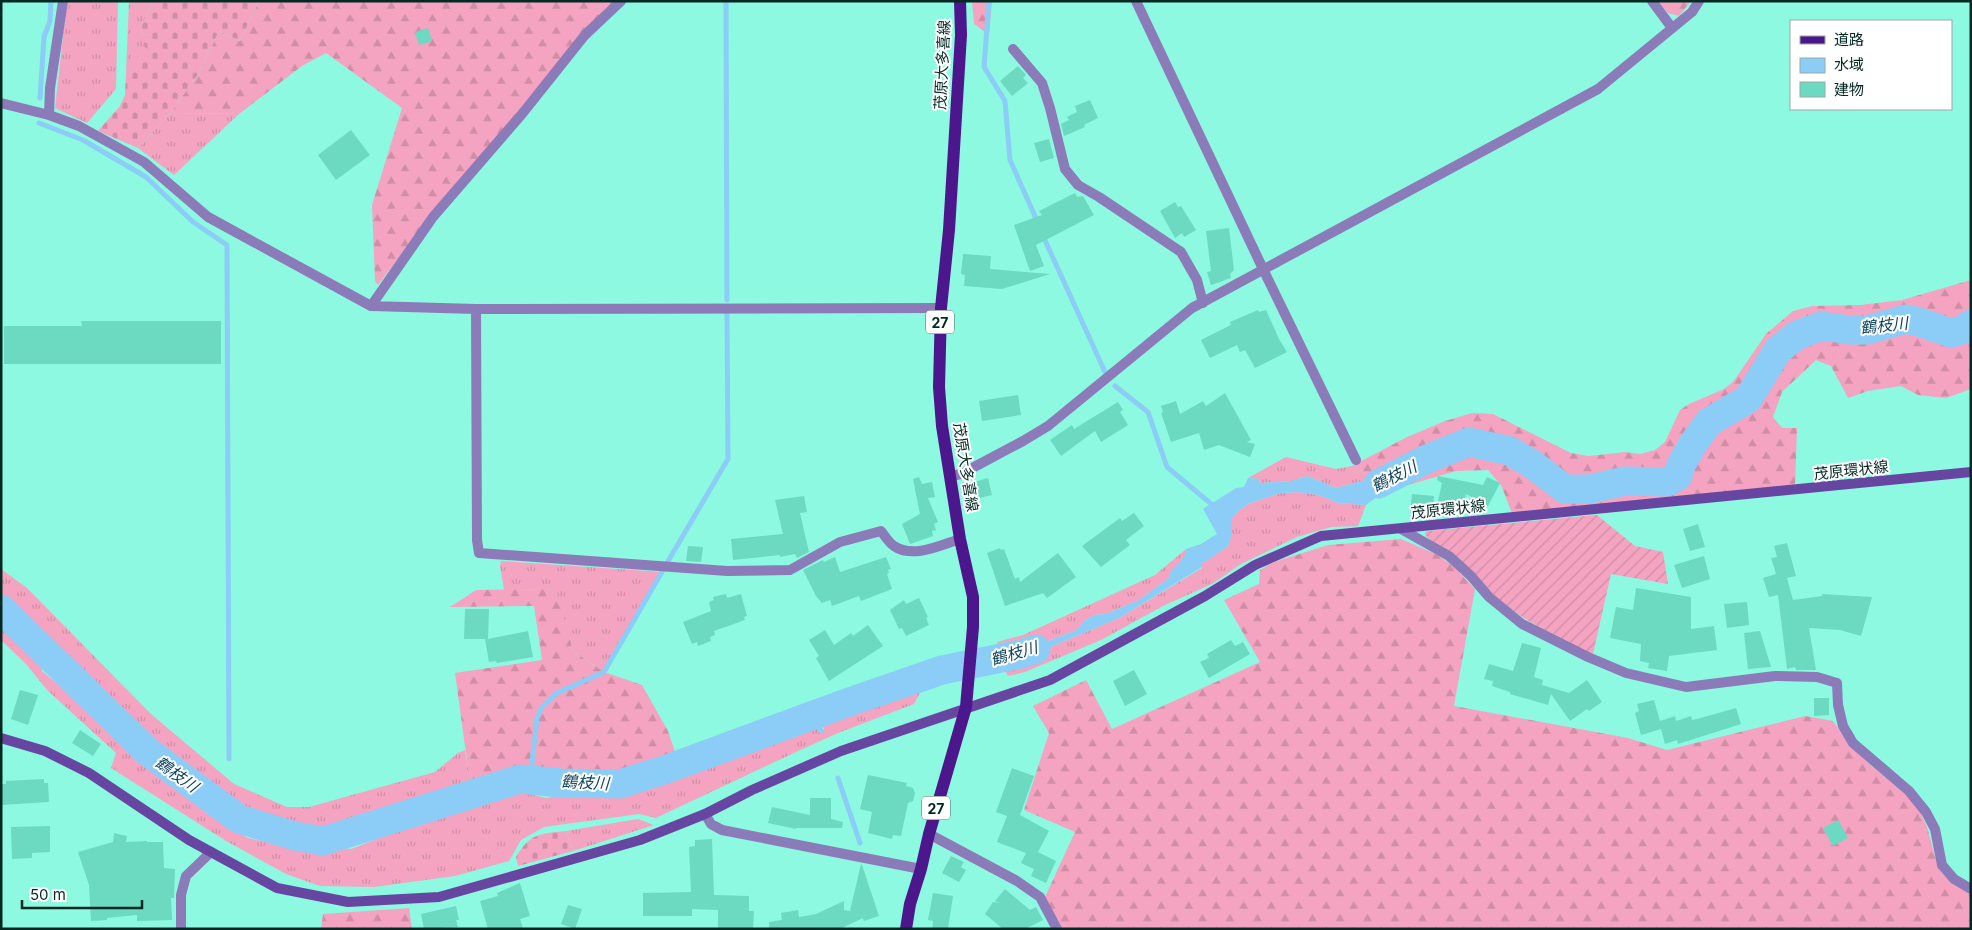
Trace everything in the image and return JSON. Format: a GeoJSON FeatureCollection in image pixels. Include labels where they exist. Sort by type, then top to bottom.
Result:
{"type":"FeatureCollection","features":[{"type":"Feature","properties":{"kind":"main road","name":"茂原大多喜線"},"geometry":{"type":"LineString","coordinates":[[906,929],[910,904],[966,707],[971,641],[973,597],[960,539],[942,426],[939,387],[941,308],[949,230],[961,35],[960,1]]}},
{"type":"Feature","properties":{"kind":"main road","name":"茂原環状線"},"geometry":{"type":"LineString","coordinates":[[1,738],[45,751],[89,773],[189,840],[277,888],[348,902],[439,897],[640,840],[705,814],[752,790],[841,751],[1050,680],[1205,596],[1255,564],[1320,536],[1971,472]]}},
{"type":"Feature","properties":{"kind":"street"},"geometry":{"type":"LineString","coordinates":[[48,115],[50,88],[63,1]]}},
{"type":"Feature","properties":{"kind":"street"},"geometry":{"type":"LineString","coordinates":[[371,306],[433,217],[522,114],[585,35],[621,1]]}},
{"type":"Feature","properties":{"kind":"street"},"geometry":{"type":"LineString","coordinates":[[1136,1],[1356,460]]}},
{"type":"Feature","properties":{"kind":"street"},"geometry":{"type":"LineString","coordinates":[[1652,1],[1672,28]]}},
{"type":"Feature","properties":{"kind":"street"},"geometry":{"type":"LineString","coordinates":[[951,476],[961,474],[1048,426],[1192,308],[1264,271],[1598,89],[1692,12],[1699,1]]}},
{"type":"Feature","properties":{"kind":"street"},"geometry":{"type":"LineString","coordinates":[[1013,49],[1042,83],[1065,169],[1078,185],[1181,252],[1197,280],[1203,303]]}},
{"type":"Feature","properties":{"kind":"street"},"geometry":{"type":"LineString","coordinates":[[1,102],[79,126],[144,162],[208,217],[371,306],[476,308],[941,308]]}},
{"type":"Feature","properties":{"kind":"street"},"geometry":{"type":"LineString","coordinates":[[476,308],[477,540],[479,553],[727,571],[790,570],[840,542],[881,531],[893,546],[917,552],[960,539]]}},
{"type":"Feature","properties":{"kind":"street"},"geometry":{"type":"LineString","coordinates":[[1401,529],[1449,556],[1471,576],[1489,597],[1522,624],[1588,657],[1626,673],[1686,687],[1775,676],[1817,677],[1836,683],[1838,705],[1843,726],[1853,743],[1915,798],[1926,812],[1935,829],[1942,865],[1954,879],[1971,889]]}},
{"type":"Feature","properties":{"kind":"street"},"geometry":{"type":"LineString","coordinates":[[705,814],[711,824],[722,830],[921,869]]}},
{"type":"Feature","properties":{"kind":"street"},"geometry":{"type":"LineString","coordinates":[[929,834],[1017,880],[1040,897],[1057,929]]}},
{"type":"Feature","properties":{"kind":"street"},"geometry":{"type":"LineString","coordinates":[[181,929],[181,895],[186,876],[211,852]]}},
{"type":"Feature","properties":{"kind":"green space"},"geometry":{"type":"Polygon","coordinates":[[[67,1],[118,1],[116,89],[87,123],[55,108],[67,1]]]}},
{"type":"Feature","properties":{"kind":"green space"},"geometry":{"type":"Polygon","coordinates":[[[129,1],[153,1],[139,31],[149,36],[149,49],[126,73],[129,1]]]}},
{"type":"Feature","properties":{"kind":"green space"},"geometry":{"type":"Polygon","coordinates":[[[153,1],[259,1],[240,41],[219,31],[197,76],[170,113],[138,148],[98,131],[120,106],[125,95],[126,73],[148,49],[144,47],[149,36],[139,31],[153,1]]]}},
{"type":"Feature","properties":{"kind":"green space"},"geometry":{"type":"Polygon","coordinates":[[[259,1],[615,1],[584,31],[414,238],[378,285],[375,281],[372,205],[402,108],[326,53],[302,66],[239,114],[170,113],[197,76],[219,31],[240,41],[259,1]]]}},
{"type":"Feature","properties":{"kind":"green space"},"geometry":{"type":"Polygon","coordinates":[[[972,1],[992,1],[989,35],[974,24],[972,1]]]}},
{"type":"Feature","properties":{"kind":"green space"},"geometry":{"type":"Polygon","coordinates":[[[1658,1],[1691,1],[1679,16],[1668,13],[1658,1]]]}},
{"type":"Feature","properties":{"kind":"green space"},"geometry":{"type":"Polygon","coordinates":[[[170,113],[239,114],[174,175],[138,148],[170,113]]]}},
{"type":"Feature","properties":{"kind":"green space"},"geometry":{"type":"Polygon","coordinates":[[[1971,280],[1971,389],[1946,398],[1918,395],[1901,386],[1868,391],[1848,398],[1831,366],[1816,360],[1782,392],[1773,417],[1782,428],[1797,428],[1795,486],[1512,513],[1501,485],[1488,470],[1456,471],[1384,492],[1414,469],[1411,463],[1374,478],[1352,466],[1407,437],[1445,421],[1472,413],[1493,414],[1571,453],[1589,456],[1625,452],[1640,454],[1655,450],[1665,442],[1680,410],[1689,404],[1724,389],[1733,382],[1766,334],[1793,311],[1812,306],[1860,305],[1902,300],[1971,280]]]}},
{"type":"Feature","properties":{"kind":"green space"},"geometry":{"type":"Polygon","coordinates":[[[1286,457],[1336,469],[1352,466],[1374,478],[1336,488],[1307,476],[1292,481],[1260,483],[1259,479],[1248,478],[1286,457]]]}},
{"type":"Feature","properties":{"kind":"green space"},"geometry":{"type":"Polygon","coordinates":[[[1298,492],[1319,495],[1338,503],[1366,505],[1358,526],[1331,527],[1297,537],[1241,564],[1212,584],[1163,606],[1101,640],[1025,672],[1008,676],[1003,667],[1119,618],[1202,568],[1201,564],[1228,546],[1231,537],[1231,520],[1237,512],[1248,504],[1280,493],[1298,492]]]}},
{"type":"Feature","properties":{"kind":"green space"},"geometry":{"type":"Polygon","coordinates":[[[1597,515],[1635,546],[1663,552],[1668,584],[1611,574],[1593,654],[1549,633],[1511,609],[1461,568],[1425,533],[1427,531],[1597,515]]]}},
{"type":"Feature","properties":{"kind":"green space"},"geometry":{"type":"Polygon","coordinates":[[[1401,539],[1438,555],[1454,567],[1475,589],[1454,706],[1628,738],[1667,750],[1805,716],[1833,721],[1848,742],[1866,761],[1912,800],[1920,811],[1927,827],[1936,860],[1943,874],[1971,895],[1971,929],[1059,929],[1045,897],[1075,832],[1024,810],[1049,733],[1033,706],[1086,680],[1112,729],[1260,662],[1224,600],[1259,584],[1260,570],[1274,562],[1328,545],[1401,539]]]}},
{"type":"Feature","properties":{"kind":"green space"},"geometry":{"type":"Polygon","coordinates":[[[1186,549],[1186,555],[1170,573],[1169,578],[1139,600],[1106,614],[1094,615],[1084,621],[1077,630],[1030,648],[1018,651],[1007,647],[1005,642],[997,644],[997,642],[1023,635],[1155,575],[1186,549]]]}},
{"type":"Feature","properties":{"kind":"green space"},"geometry":{"type":"Polygon","coordinates":[[[501,561],[662,572],[604,672],[573,651],[556,592],[546,589],[504,590],[500,566],[501,561]]]}},
{"type":"Feature","properties":{"kind":"green space"},"geometry":{"type":"Polygon","coordinates":[[[1,569],[27,588],[151,714],[234,784],[287,807],[309,807],[435,772],[458,753],[465,750],[473,786],[419,808],[323,836],[295,834],[262,823],[231,809],[189,780],[1,602],[1,569]]]}},
{"type":"Feature","properties":{"kind":"green space"},"geometry":{"type":"Polygon","coordinates":[[[546,589],[557,592],[573,651],[604,672],[642,685],[668,731],[678,761],[641,774],[619,779],[582,781],[527,777],[491,780],[473,786],[468,768],[455,673],[542,660],[534,606],[450,607],[476,590],[546,589]]]}},
{"type":"Feature","properties":{"kind":"green space"},"geometry":{"type":"Polygon","coordinates":[[[1,615],[39,651],[42,671],[154,765],[186,795],[193,797],[206,813],[248,838],[266,842],[297,843],[351,849],[377,839],[382,835],[421,822],[432,813],[507,791],[522,792],[546,798],[584,791],[627,797],[631,787],[738,751],[740,747],[816,720],[819,731],[824,729],[820,719],[926,679],[926,682],[914,704],[838,733],[656,818],[639,814],[544,827],[521,840],[509,861],[455,876],[374,887],[320,886],[286,874],[226,841],[111,768],[116,753],[48,691],[26,664],[1,640],[1,615]]]}},
{"type":"Feature","properties":{"kind":"green space"},"geometry":{"type":"Polygon","coordinates":[[[638,819],[654,825],[573,851],[566,831],[638,819]]]}},
{"type":"Feature","properties":{"kind":"green space"},"geometry":{"type":"Polygon","coordinates":[[[566,831],[573,851],[518,866],[516,857],[521,849],[532,839],[543,834],[566,831]]]}},
{"type":"Feature","properties":{"kind":"green space"},"geometry":{"type":"Polygon","coordinates":[[[409,908],[412,929],[321,929],[323,914],[409,908]]]}},
{"type":"Feature","properties":{"kind":"water"},"geometry":{"type":"Polygon","coordinates":[[[1411,463],[1415,469],[1366,505],[1338,503],[1319,495],[1298,492],[1280,493],[1248,504],[1237,512],[1231,520],[1231,537],[1228,546],[1202,564],[1202,567],[1119,618],[1003,667],[996,655],[997,644],[1005,642],[1007,647],[1018,651],[1030,648],[1077,630],[1084,621],[1094,615],[1106,614],[1139,600],[1169,578],[1186,549],[1201,544],[1217,534],[1203,509],[1236,488],[1244,487],[1248,478],[1259,479],[1260,483],[1292,481],[1307,476],[1336,488],[1374,478],[1411,463]]]}},
{"type":"Feature","properties":{"kind":"building"},"geometry":{"type":"Polygon","coordinates":[[[428,28],[432,41],[419,45],[415,32],[428,28]]]}},
{"type":"Feature","properties":{"kind":"building"},"geometry":{"type":"Polygon","coordinates":[[[1018,66],[1026,75],[1023,78],[1028,83],[1012,96],[1000,81],[1018,66]]]}},
{"type":"Feature","properties":{"kind":"building"},"geometry":{"type":"Polygon","coordinates":[[[1090,100],[1098,118],[1084,125],[1085,127],[1064,136],[1061,124],[1069,120],[1067,117],[1077,112],[1075,106],[1090,100]]]}},
{"type":"Feature","properties":{"kind":"building"},"geometry":{"type":"Polygon","coordinates":[[[351,130],[370,155],[336,180],[318,155],[351,130]]]}},
{"type":"Feature","properties":{"kind":"building"},"geometry":{"type":"Polygon","coordinates":[[[1049,139],[1054,158],[1040,162],[1034,143],[1049,139]]]}},
{"type":"Feature","properties":{"kind":"building"},"geometry":{"type":"Polygon","coordinates":[[[1075,193],[1077,197],[1083,196],[1094,215],[1036,245],[1044,266],[1030,271],[1014,225],[1042,215],[1039,211],[1075,193]]]}},
{"type":"Feature","properties":{"kind":"building"},"geometry":{"type":"Polygon","coordinates":[[[1175,202],[1178,207],[1181,206],[1196,230],[1184,237],[1182,233],[1175,238],[1160,211],[1175,202]]]}},
{"type":"Feature","properties":{"kind":"building"},"geometry":{"type":"Polygon","coordinates":[[[1229,228],[1234,270],[1230,274],[1231,278],[1211,285],[1207,272],[1211,271],[1206,231],[1229,228]]]}},
{"type":"Feature","properties":{"kind":"building"},"geometry":{"type":"Polygon","coordinates":[[[963,254],[991,256],[990,269],[1050,274],[1002,289],[964,286],[965,275],[961,274],[963,254]]]}},
{"type":"Feature","properties":{"kind":"building"},"geometry":{"type":"Polygon","coordinates":[[[1258,310],[1259,312],[1266,310],[1287,352],[1255,368],[1245,350],[1240,352],[1237,345],[1210,358],[1201,340],[1231,325],[1230,322],[1258,310]]]}},
{"type":"Feature","properties":{"kind":"building"},"geometry":{"type":"Polygon","coordinates":[[[81,321],[221,321],[221,364],[4,364],[4,326],[82,326],[81,321]]]}},
{"type":"Feature","properties":{"kind":"building"},"geometry":{"type":"Polygon","coordinates":[[[1225,393],[1251,440],[1247,442],[1255,444],[1250,457],[1219,445],[1204,450],[1199,433],[1171,442],[1161,413],[1163,412],[1161,406],[1176,401],[1180,414],[1203,401],[1206,406],[1225,393]]]}},
{"type":"Feature","properties":{"kind":"building"},"geometry":{"type":"Polygon","coordinates":[[[1018,395],[1021,415],[982,421],[979,401],[1018,395]]]}},
{"type":"Feature","properties":{"kind":"building"},"geometry":{"type":"Polygon","coordinates":[[[1118,402],[1123,410],[1120,412],[1128,425],[1101,442],[1095,431],[1061,456],[1050,440],[1072,425],[1074,429],[1118,402]]]}},
{"type":"Feature","properties":{"kind":"building"},"geometry":{"type":"Polygon","coordinates":[[[1438,476],[1483,485],[1487,477],[1500,483],[1488,506],[1466,494],[1462,511],[1437,506],[1442,483],[1437,480],[1438,476]]]}},
{"type":"Feature","properties":{"kind":"building"},"geometry":{"type":"Polygon","coordinates":[[[919,477],[922,484],[932,482],[935,497],[928,498],[938,522],[934,524],[936,530],[932,531],[933,536],[910,544],[902,524],[920,514],[913,479],[919,477]]]}},
{"type":"Feature","properties":{"kind":"building"},"geometry":{"type":"Polygon","coordinates":[[[988,478],[992,495],[976,499],[971,483],[988,478]]]}},
{"type":"Feature","properties":{"kind":"building"},"geometry":{"type":"Polygon","coordinates":[[[1412,494],[1434,496],[1432,515],[1410,513],[1412,494]]]}},
{"type":"Feature","properties":{"kind":"building"},"geometry":{"type":"Polygon","coordinates":[[[804,496],[807,512],[800,513],[809,552],[797,558],[795,554],[780,557],[780,555],[733,560],[731,539],[783,534],[775,500],[804,496]]]}},
{"type":"Feature","properties":{"kind":"building"},"geometry":{"type":"Polygon","coordinates":[[[1134,513],[1144,526],[1126,540],[1130,545],[1101,567],[1082,546],[1120,518],[1122,521],[1134,513]]]}},
{"type":"Feature","properties":{"kind":"building"},"geometry":{"type":"Polygon","coordinates":[[[1698,524],[1705,547],[1690,551],[1683,529],[1698,524]]]}},
{"type":"Feature","properties":{"kind":"building"},"geometry":{"type":"Polygon","coordinates":[[[1787,543],[1796,576],[1787,578],[1793,600],[1822,596],[1822,594],[1872,597],[1861,636],[1840,630],[1809,628],[1816,670],[1796,670],[1795,667],[1787,669],[1778,595],[1769,597],[1763,578],[1776,574],[1771,558],[1777,557],[1774,546],[1787,543]]]}},
{"type":"Feature","properties":{"kind":"building"},"geometry":{"type":"Polygon","coordinates":[[[688,546],[703,547],[701,562],[686,561],[688,546]]]}},
{"type":"Feature","properties":{"kind":"building"},"geometry":{"type":"Polygon","coordinates":[[[1000,548],[1001,550],[1004,549],[1015,579],[1019,577],[1020,582],[1058,553],[1076,577],[1047,598],[1043,593],[1005,606],[987,553],[1000,548]]]}},
{"type":"Feature","properties":{"kind":"building"},"geometry":{"type":"Polygon","coordinates":[[[1704,556],[1710,579],[1682,588],[1674,565],[1704,556]]]}},
{"type":"Feature","properties":{"kind":"building"},"geometry":{"type":"Polygon","coordinates":[[[835,557],[840,572],[886,557],[891,569],[888,570],[889,573],[887,574],[892,589],[861,601],[859,596],[832,606],[830,600],[822,603],[816,596],[803,570],[823,560],[824,562],[835,557]]]}},
{"type":"Feature","properties":{"kind":"building"},"geometry":{"type":"Polygon","coordinates":[[[1636,588],[1691,597],[1691,629],[1714,626],[1717,650],[1669,656],[1667,671],[1648,668],[1649,663],[1640,661],[1641,644],[1610,638],[1616,607],[1633,610],[1636,588]]]}},
{"type":"Feature","properties":{"kind":"building"},"geometry":{"type":"Polygon","coordinates":[[[726,594],[727,598],[741,594],[747,616],[744,617],[745,620],[714,631],[715,635],[710,637],[711,641],[698,646],[697,642],[692,644],[683,622],[711,611],[709,602],[714,600],[713,597],[726,594]]]}},
{"type":"Feature","properties":{"kind":"building"},"geometry":{"type":"Polygon","coordinates":[[[919,598],[928,617],[926,618],[929,625],[906,636],[902,628],[899,629],[890,610],[904,600],[906,604],[919,598]]]}},
{"type":"Feature","properties":{"kind":"building"},"geometry":{"type":"Polygon","coordinates":[[[1747,602],[1749,625],[1727,628],[1724,604],[1747,602]]]}},
{"type":"Feature","properties":{"kind":"building"},"geometry":{"type":"Polygon","coordinates":[[[465,609],[489,609],[488,639],[528,631],[533,657],[497,663],[496,661],[489,662],[485,639],[464,639],[465,609]]]}},
{"type":"Feature","properties":{"kind":"building"},"geometry":{"type":"Polygon","coordinates":[[[868,625],[883,646],[829,681],[816,658],[819,656],[809,640],[825,630],[834,645],[851,633],[853,636],[868,625]]]}},
{"type":"Feature","properties":{"kind":"building"},"geometry":{"type":"Polygon","coordinates":[[[1760,631],[1771,667],[1748,669],[1744,633],[1760,631]]]}},
{"type":"Feature","properties":{"kind":"building"},"geometry":{"type":"Polygon","coordinates":[[[1231,640],[1235,646],[1243,642],[1250,654],[1209,678],[1200,662],[1209,658],[1207,654],[1231,640]]]}},
{"type":"Feature","properties":{"kind":"building"},"geometry":{"type":"Polygon","coordinates":[[[1522,643],[1541,648],[1534,677],[1543,680],[1542,685],[1569,693],[1587,680],[1602,702],[1589,711],[1587,709],[1570,721],[1551,694],[1548,705],[1510,694],[1510,692],[1492,686],[1493,681],[1484,679],[1489,664],[1513,671],[1522,643]]]}},
{"type":"Feature","properties":{"kind":"building"},"geometry":{"type":"Polygon","coordinates":[[[1134,670],[1147,694],[1125,706],[1113,681],[1134,670]]]}},
{"type":"Feature","properties":{"kind":"building"},"geometry":{"type":"Polygon","coordinates":[[[20,690],[38,695],[28,725],[11,719],[20,690]]]}},
{"type":"Feature","properties":{"kind":"building"},"geometry":{"type":"Polygon","coordinates":[[[1814,698],[1829,698],[1829,715],[1814,716],[1814,698]]]}},
{"type":"Feature","properties":{"kind":"building"},"geometry":{"type":"Polygon","coordinates":[[[1654,700],[1660,721],[1675,716],[1676,721],[1691,716],[1692,720],[1736,708],[1741,724],[1678,744],[1677,740],[1665,744],[1661,729],[1641,735],[1635,713],[1639,711],[1637,704],[1654,700]]]}},
{"type":"Feature","properties":{"kind":"building"},"geometry":{"type":"Polygon","coordinates":[[[80,730],[101,744],[93,756],[72,743],[80,730]]]}},
{"type":"Feature","properties":{"kind":"building"},"geometry":{"type":"Polygon","coordinates":[[[1012,768],[1034,776],[1020,815],[1049,831],[1038,852],[1056,861],[1046,883],[1031,876],[1034,869],[1021,863],[1026,853],[997,842],[1007,816],[996,812],[1012,768]]]}},
{"type":"Feature","properties":{"kind":"building"},"geometry":{"type":"Polygon","coordinates":[[[868,775],[907,783],[906,786],[913,788],[915,793],[913,801],[908,803],[901,836],[893,835],[892,839],[868,833],[872,812],[860,809],[868,775]]]}},
{"type":"Feature","properties":{"kind":"building"},"geometry":{"type":"Polygon","coordinates":[[[44,779],[44,783],[48,783],[49,802],[1,805],[1,784],[6,784],[6,781],[44,779]]]}},
{"type":"Feature","properties":{"kind":"building"},"geometry":{"type":"Polygon","coordinates":[[[810,798],[831,798],[831,819],[843,822],[842,828],[796,829],[768,823],[772,807],[810,815],[810,798]]]}},
{"type":"Feature","properties":{"kind":"building"},"geometry":{"type":"Polygon","coordinates":[[[1838,820],[1848,838],[1833,846],[1823,828],[1838,820]]]}},
{"type":"Feature","properties":{"kind":"building"},"geometry":{"type":"Polygon","coordinates":[[[50,826],[50,852],[32,853],[32,858],[12,859],[11,827],[50,826]]]}},
{"type":"Feature","properties":{"kind":"building"},"geometry":{"type":"Polygon","coordinates":[[[114,833],[127,836],[126,842],[163,842],[164,868],[175,869],[174,898],[171,898],[172,920],[137,921],[137,915],[91,921],[89,885],[78,852],[113,842],[114,833]]]}},
{"type":"Feature","properties":{"kind":"building"},"geometry":{"type":"Polygon","coordinates":[[[712,839],[714,895],[749,896],[749,911],[754,911],[753,929],[718,929],[718,910],[692,909],[692,916],[643,916],[643,893],[691,892],[689,847],[695,846],[695,840],[712,839]]]}},
{"type":"Feature","properties":{"kind":"building"},"geometry":{"type":"Polygon","coordinates":[[[951,856],[964,862],[961,867],[966,870],[959,882],[942,873],[951,856]]]}},
{"type":"Feature","properties":{"kind":"building"},"geometry":{"type":"Polygon","coordinates":[[[861,864],[879,916],[864,921],[863,918],[840,929],[769,929],[769,922],[782,920],[781,913],[798,910],[799,917],[816,914],[844,901],[844,910],[850,911],[861,864]]]}},
{"type":"Feature","properties":{"kind":"building"},"geometry":{"type":"Polygon","coordinates":[[[520,883],[530,916],[520,919],[523,929],[488,929],[480,901],[498,896],[497,893],[520,883]]]}},
{"type":"Feature","properties":{"kind":"building"},"geometry":{"type":"Polygon","coordinates":[[[1005,889],[1030,910],[1036,907],[1043,920],[1025,929],[1003,929],[985,914],[993,902],[1000,903],[995,901],[1005,889]]]}},
{"type":"Feature","properties":{"kind":"building"},"geometry":{"type":"Polygon","coordinates":[[[933,893],[953,896],[948,929],[932,929],[933,921],[928,920],[933,893]]]}},
{"type":"Feature","properties":{"kind":"building"},"geometry":{"type":"Polygon","coordinates":[[[568,905],[582,909],[575,929],[561,924],[568,905]]]}},
{"type":"Feature","properties":{"kind":"building"},"geometry":{"type":"Polygon","coordinates":[[[456,906],[459,920],[456,920],[458,927],[424,929],[421,914],[456,906]]]}},
{"type":"Feature","properties":{"kind":"waterway"},"geometry":{"type":"LineString","coordinates":[[40,98],[44,37],[50,21],[51,1]]}},
{"type":"Feature","properties":{"kind":"waterway"},"geometry":{"type":"LineString","coordinates":[[726,1],[727,300]]}},
{"type":"Feature","properties":{"kind":"waterway"},"geometry":{"type":"LineString","coordinates":[[989,1],[984,67],[1005,101],[1010,160],[1038,223]]}},
{"type":"Feature","properties":{"kind":"waterway"},"geometry":{"type":"LineString","coordinates":[[39,123],[83,140],[146,177],[193,222],[227,245],[229,759]]}},
{"type":"Feature","properties":{"kind":"waterway"},"geometry":{"type":"LineString","coordinates":[[1043,236],[1105,372]]}},
{"type":"Feature","properties":{"kind":"waterway"},"geometry":{"type":"LineString","coordinates":[[667,563],[728,459],[727,314]]}},
{"type":"Feature","properties":{"kind":"waterway","name":"鶴枝川"},"geometry":{"type":"LineString","coordinates":[[1378,484],[1427,459],[1469,442],[1510,451],[1532,464],[1565,489],[1590,489],[1625,481],[1667,482],[1678,476],[1681,465],[1693,444],[1709,422],[1748,399],[1778,350],[1797,335],[1822,326],[1850,330],[1867,330],[1906,319],[1951,333],[1962,330],[1971,324]]}},
{"type":"Feature","properties":{"kind":"waterway"},"geometry":{"type":"LineString","coordinates":[[1115,386],[1148,412],[1167,467],[1216,508]]}},
{"type":"Feature","properties":{"kind":"waterway"},"geometry":{"type":"LineString","coordinates":[[530,780],[537,718],[542,707],[557,693],[604,672],[662,572]]}},
{"type":"Feature","properties":{"kind":"waterway","name":"鶴枝川"},"geometry":{"type":"LineString","coordinates":[[1,609],[147,751],[239,819],[295,836],[323,841],[520,779],[561,783],[620,784],[667,769],[942,670],[1021,654],[1036,649]]}},
{"type":"Feature","properties":{"kind":"waterway"},"geometry":{"type":"LineString","coordinates":[[815,714],[821,731]]}},
{"type":"Feature","properties":{"kind":"waterway"},"geometry":{"type":"LineString","coordinates":[[838,778],[860,843]]}}]}
